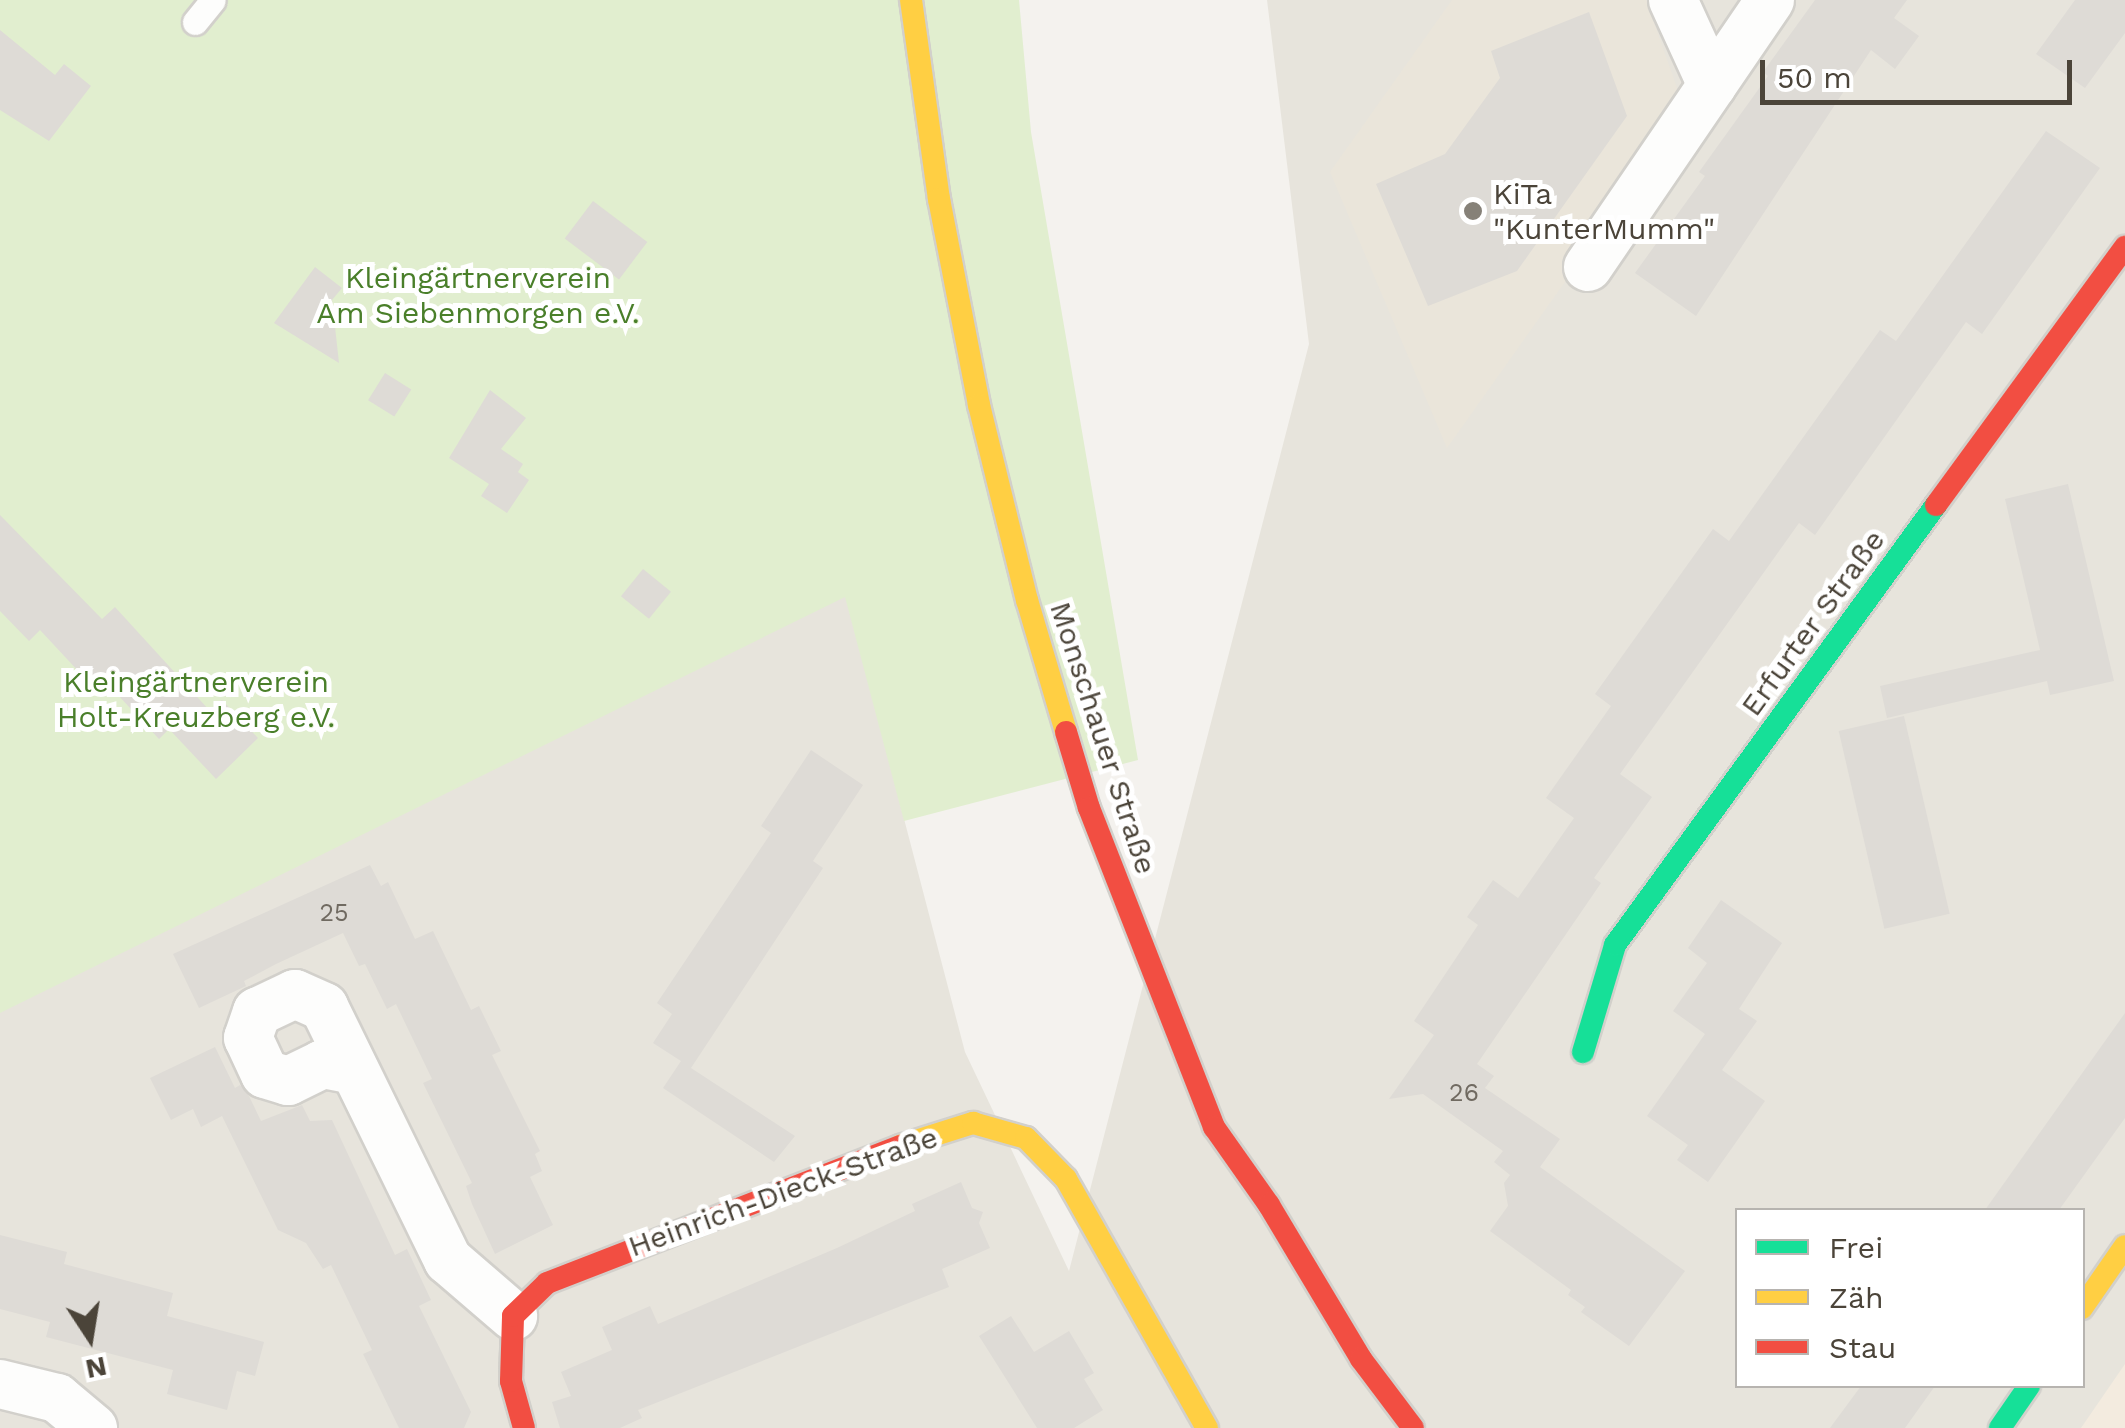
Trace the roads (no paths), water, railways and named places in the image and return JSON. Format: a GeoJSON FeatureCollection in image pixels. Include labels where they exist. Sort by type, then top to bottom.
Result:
{"type":"FeatureCollection","features":[{"type":"Feature","properties":{"kind":"street","name":"Monschauer Straße"},"geometry":{"type":"LineString","coordinates":[[911,0],[939,199],[979,405],[1027,600],[1089,808],[1214,1127],[1269,1204],[1361,1359],[1412,1428]]}},
{"type":"Feature","properties":{"kind":"street"},"geometry":{"type":"LineString","coordinates":[[1673,0],[1712,84]]}},
{"type":"Feature","properties":{"kind":"street"},"geometry":{"type":"LineString","coordinates":[[1588,267],[1770,0]]}},
{"type":"Feature","properties":{"kind":"street","name":"Erfurter Straße"},"geometry":{"type":"LineString","coordinates":[[1584,1052],[1615,945],[2125,247]]}},
{"type":"Feature","properties":{"kind":"street"},"geometry":{"type":"LineString","coordinates":[[354,1070],[448,1260],[512,1316],[511,1381],[524,1428]]}},
{"type":"Feature","properties":{"kind":"street","name":"Heinrich-Dieck-Straße"},"geometry":{"type":"LineString","coordinates":[[512,1316],[547,1283],[602,1258],[900,1146],[973,1123],[1026,1138],[1066,1179],[1207,1428]]}},
{"type":"Feature","properties":{"kind":"street"},"geometry":{"type":"LineString","coordinates":[[2085,1304],[2125,1246]]}},
{"type":"Feature","properties":{"kind":"street"},"geometry":{"type":"LineString","coordinates":[[0,1384],[57,1398],[94,1428]]}},
{"type":"Feature","properties":{"kind":"street"},"geometry":{"type":"LineString","coordinates":[[2000,1428],[2028,1388]]}},
{"type":"Feature","properties":{"kind":"lane"},"geometry":{"type":"LineString","coordinates":[[195,22],[213,0]]}},
{"type":"Feature","properties":{"kind":"place","name":"KiTa \"KunterMumm\""},"geometry":{"type":"Point","coordinates":[1473,211]}},
{"type":"Feature","properties":{"kind":"park label","name":"Kleingärtnerverein Am Siebenmorgen e.V."},"geometry":{"type":"Point","coordinates":[478,295]}},
{"type":"Feature","properties":{"kind":"park label","name":"Kleingärtnerverein Holt-Kreuzberg e.V."},"geometry":{"type":"Point","coordinates":[196,699]}}]}
